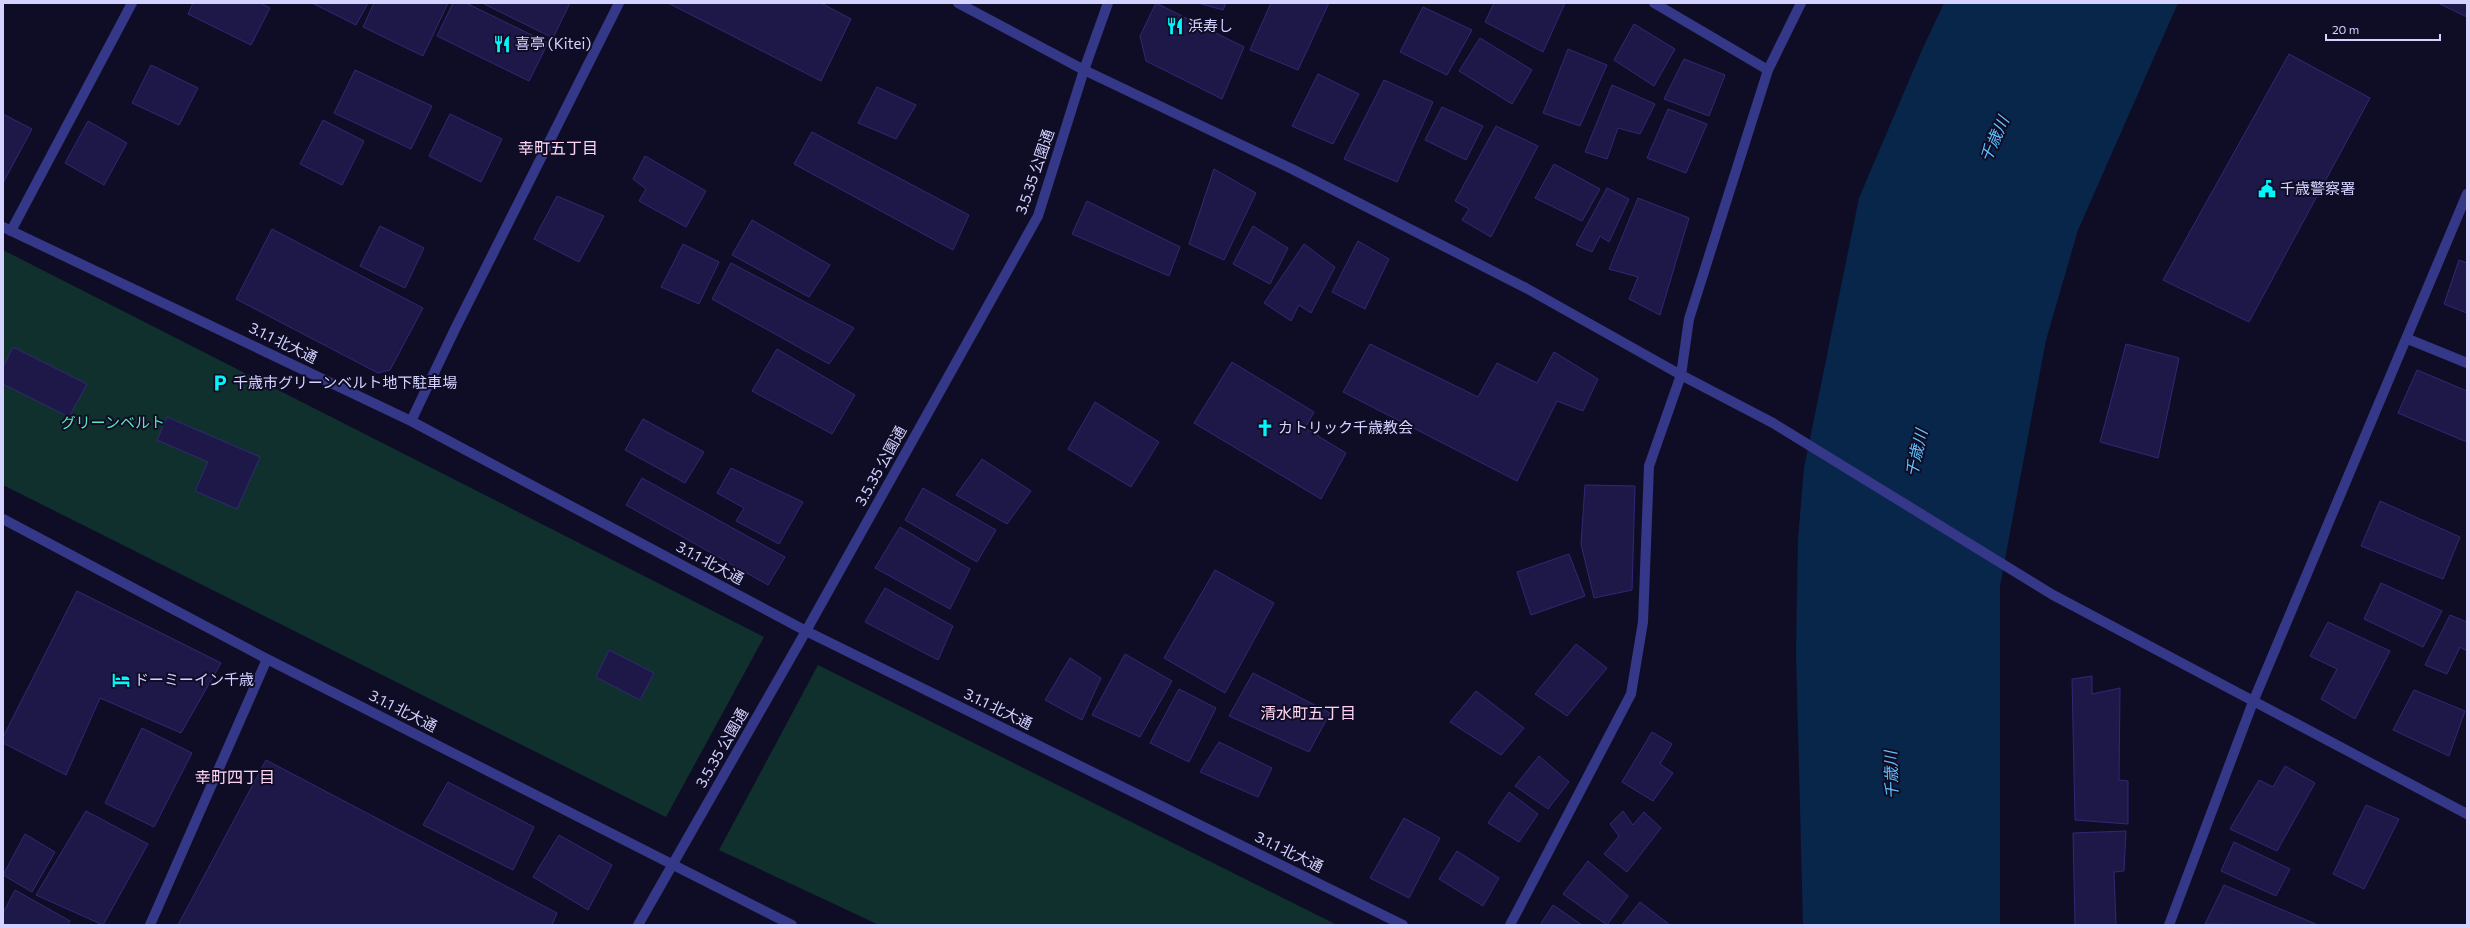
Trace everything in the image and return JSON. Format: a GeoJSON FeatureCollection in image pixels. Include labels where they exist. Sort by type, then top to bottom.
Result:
{"type":"FeatureCollection","features":[{"type":"Feature","properties":{"kind":"street"},"geometry":{"type":"LineString","coordinates":[[7,229],[132,3]]}},
{"type":"Feature","properties":{"kind":"street"},"geometry":{"type":"LineString","coordinates":[[411,421],[456,327],[619,3]]}},
{"type":"Feature","properties":{"kind":"street"},"geometry":{"type":"LineString","coordinates":[[958,3],[1084,70],[1292,169],[1519,284],[1681,375],[1773,423],[2053,595],[2467,814]]}},
{"type":"Feature","properties":{"kind":"street","name":"3.5.35 公園通"},"geometry":{"type":"LineString","coordinates":[[638,925],[806,631],[1038,216],[1084,70],[1108,3]]}},
{"type":"Feature","properties":{"kind":"street"},"geometry":{"type":"LineString","coordinates":[[1654,3],[1768,70]]}},
{"type":"Feature","properties":{"kind":"street"},"geometry":{"type":"LineString","coordinates":[[1510,925],[1632,694],[1643,622],[1649,466],[1681,375],[1688,319],[1768,70],[1801,3]]}},
{"type":"Feature","properties":{"kind":"street"},"geometry":{"type":"LineString","coordinates":[[2169,925],[2253,702],[2408,339],[2467,194]]}},
{"type":"Feature","properties":{"kind":"street","name":"3.1.1 北大通"},"geometry":{"type":"LineString","coordinates":[[7,229],[411,421],[806,631],[1403,925]]}},
{"type":"Feature","properties":{"kind":"street"},"geometry":{"type":"LineString","coordinates":[[2408,339],[2467,363]]}},
{"type":"Feature","properties":{"kind":"street","name":"3.1.1 北大通"},"geometry":{"type":"LineString","coordinates":[[3,519],[267,659],[792,925]]}},
{"type":"Feature","properties":{"kind":"street"},"geometry":{"type":"LineString","coordinates":[[150,925],[267,659]]}},
{"type":"Feature","properties":{"kind":"green space","name":"グリーンベルト"},"geometry":{"type":"Polygon","coordinates":[[[3,250],[764,637],[666,817],[3,485],[3,250]]]}},
{"type":"Feature","properties":{"kind":"green space"},"geometry":{"type":"Polygon","coordinates":[[[818,665],[1337,925],[879,925],[719,850],[818,665]]]}},
{"type":"Feature","properties":{"kind":"water","name":"千歳川"},"geometry":{"type":"Polygon","coordinates":[[[1944,3],[2178,3],[2078,230],[2046,340],[2000,586],[2000,925],[1803,925],[1796,652],[1798,539],[1804,468],[1859,198],[1922,50],[1944,3]]]}},
{"type":"Feature","properties":{"kind":"building"},"geometry":{"type":"Polygon","coordinates":[[[193,3],[260,3],[270,8],[251,45],[188,14],[193,3]]]}},
{"type":"Feature","properties":{"kind":"building"},"geometry":{"type":"Polygon","coordinates":[[[312,3],[368,3],[356,25],[312,3]]]}},
{"type":"Feature","properties":{"kind":"building"},"geometry":{"type":"Polygon","coordinates":[[[374,3],[448,3],[423,56],[363,27],[374,3]]]}},
{"type":"Feature","properties":{"kind":"building"},"geometry":{"type":"Polygon","coordinates":[[[453,3],[466,3],[548,43],[529,81],[437,36],[453,3]]]}},
{"type":"Feature","properties":{"kind":"building"},"geometry":{"type":"Polygon","coordinates":[[[482,3],[570,3],[553,38],[482,3]]]}},
{"type":"Feature","properties":{"kind":"building"},"geometry":{"type":"Polygon","coordinates":[[[668,3],[821,3],[851,19],[821,81],[668,3]]]}},
{"type":"Feature","properties":{"kind":"building"},"geometry":{"type":"Polygon","coordinates":[[[1156,3],[1244,47],[1222,99],[1146,61],[1140,36],[1156,3]]]}},
{"type":"Feature","properties":{"kind":"building"},"geometry":{"type":"Polygon","coordinates":[[[1198,3],[1226,3],[1223,10],[1198,3]]]}},
{"type":"Feature","properties":{"kind":"building"},"geometry":{"type":"Polygon","coordinates":[[[1271,3],[1329,3],[1298,70],[1250,50],[1271,3]]]}},
{"type":"Feature","properties":{"kind":"building"},"geometry":{"type":"Polygon","coordinates":[[[1494,3],[1565,3],[1543,52],[1485,22],[1494,3]]]}},
{"type":"Feature","properties":{"kind":"building"},"geometry":{"type":"Polygon","coordinates":[[[2438,3],[2467,3],[2467,17],[2438,3]]]}},
{"type":"Feature","properties":{"kind":"building"},"geometry":{"type":"Polygon","coordinates":[[[1423,7],[1472,30],[1447,75],[1400,52],[1423,7]]]}},
{"type":"Feature","properties":{"kind":"building"},"geometry":{"type":"Polygon","coordinates":[[[1634,24],[1675,49],[1654,86],[1614,60],[1634,24]]]}},
{"type":"Feature","properties":{"kind":"building"},"geometry":{"type":"Polygon","coordinates":[[[1480,38],[1532,70],[1512,104],[1459,71],[1480,38]]]}},
{"type":"Feature","properties":{"kind":"building"},"geometry":{"type":"Polygon","coordinates":[[[1568,49],[1607,65],[1580,126],[1543,113],[1568,49]]]}},
{"type":"Feature","properties":{"kind":"building","name":"千歳警察署"},"geometry":{"type":"Polygon","coordinates":[[[2289,54],[2370,98],[2249,322],[2163,280],[2289,54]]]}},
{"type":"Feature","properties":{"kind":"building"},"geometry":{"type":"Polygon","coordinates":[[[1684,59],[1725,75],[1709,116],[1664,99],[1684,59]]]}},
{"type":"Feature","properties":{"kind":"building"},"geometry":{"type":"Polygon","coordinates":[[[151,65],[198,88],[179,125],[132,103],[151,65]]]}},
{"type":"Feature","properties":{"kind":"building"},"geometry":{"type":"Polygon","coordinates":[[[355,70],[432,106],[411,149],[334,113],[355,70]]]}},
{"type":"Feature","properties":{"kind":"building"},"geometry":{"type":"Polygon","coordinates":[[[1318,74],[1359,94],[1333,144],[1292,126],[1318,74]]]}},
{"type":"Feature","properties":{"kind":"building"},"geometry":{"type":"Polygon","coordinates":[[[1384,80],[1433,102],[1397,182],[1344,159],[1384,80]]]}},
{"type":"Feature","properties":{"kind":"building"},"geometry":{"type":"Polygon","coordinates":[[[1612,85],[1655,104],[1640,134],[1618,128],[1607,159],[1585,152],[1612,85]]]}},
{"type":"Feature","properties":{"kind":"building"},"geometry":{"type":"Polygon","coordinates":[[[877,87],[916,105],[896,139],[858,123],[877,87]]]}},
{"type":"Feature","properties":{"kind":"building"},"geometry":{"type":"Polygon","coordinates":[[[1442,107],[1483,126],[1466,160],[1425,140],[1442,107]]]}},
{"type":"Feature","properties":{"kind":"building"},"geometry":{"type":"Polygon","coordinates":[[[1668,109],[1707,124],[1686,173],[1647,158],[1668,109]]]}},
{"type":"Feature","properties":{"kind":"building"},"geometry":{"type":"Polygon","coordinates":[[[3,114],[32,129],[3,183],[3,114]]]}},
{"type":"Feature","properties":{"kind":"building"},"geometry":{"type":"Polygon","coordinates":[[[450,114],[502,139],[481,182],[429,156],[450,114]]]}},
{"type":"Feature","properties":{"kind":"building"},"geometry":{"type":"Polygon","coordinates":[[[323,120],[364,141],[342,185],[300,164],[323,120]]]}},
{"type":"Feature","properties":{"kind":"building"},"geometry":{"type":"Polygon","coordinates":[[[88,121],[127,143],[104,185],[65,163],[88,121]]]}},
{"type":"Feature","properties":{"kind":"building"},"geometry":{"type":"Polygon","coordinates":[[[1496,126],[1538,146],[1491,237],[1462,220],[1469,209],[1455,201],[1496,126]]]}},
{"type":"Feature","properties":{"kind":"building"},"geometry":{"type":"Polygon","coordinates":[[[812,132],[969,215],[953,250],[794,164],[812,132]]]}},
{"type":"Feature","properties":{"kind":"building"},"geometry":{"type":"Polygon","coordinates":[[[645,156],[706,191],[686,227],[639,201],[646,189],[633,179],[645,156]]]}},
{"type":"Feature","properties":{"kind":"building"},"geometry":{"type":"Polygon","coordinates":[[[1554,164],[1600,189],[1582,221],[1535,198],[1554,164]]]}},
{"type":"Feature","properties":{"kind":"building"},"geometry":{"type":"Polygon","coordinates":[[[1214,169],[1256,193],[1224,260],[1189,244],[1214,169]]]}},
{"type":"Feature","properties":{"kind":"building"},"geometry":{"type":"Polygon","coordinates":[[[1607,188],[1629,199],[1609,242],[1600,236],[1592,252],[1576,245],[1607,188]]]}},
{"type":"Feature","properties":{"kind":"building"},"geometry":{"type":"Polygon","coordinates":[[[557,196],[604,216],[579,262],[534,239],[557,196]]]}},
{"type":"Feature","properties":{"kind":"building"},"geometry":{"type":"Polygon","coordinates":[[[1638,198],[1689,218],[1660,315],[1629,299],[1638,277],[1609,269],[1638,198]]]}},
{"type":"Feature","properties":{"kind":"building"},"geometry":{"type":"Polygon","coordinates":[[[1087,201],[1180,247],[1169,276],[1072,234],[1087,201]]]}},
{"type":"Feature","properties":{"kind":"building"},"geometry":{"type":"Polygon","coordinates":[[[752,220],[830,265],[809,297],[732,255],[752,220]]]}},
{"type":"Feature","properties":{"kind":"building"},"geometry":{"type":"Polygon","coordinates":[[[380,226],[424,248],[405,288],[360,266],[380,226]]]}},
{"type":"Feature","properties":{"kind":"building"},"geometry":{"type":"Polygon","coordinates":[[[1253,226],[1288,248],[1270,284],[1233,264],[1253,226]]]}},
{"type":"Feature","properties":{"kind":"building"},"geometry":{"type":"Polygon","coordinates":[[[272,229],[423,308],[390,370],[378,373],[236,299],[272,229]]]}},
{"type":"Feature","properties":{"kind":"building"},"geometry":{"type":"Polygon","coordinates":[[[1358,241],[1389,259],[1365,309],[1332,292],[1358,241]]]}},
{"type":"Feature","properties":{"kind":"building"},"geometry":{"type":"Polygon","coordinates":[[[683,244],[719,262],[699,304],[661,287],[683,244]]]}},
{"type":"Feature","properties":{"kind":"building"},"geometry":{"type":"Polygon","coordinates":[[[1304,244],[1335,267],[1311,313],[1299,305],[1291,321],[1264,303],[1304,244]]]}},
{"type":"Feature","properties":{"kind":"building"},"geometry":{"type":"Polygon","coordinates":[[[2459,260],[2467,263],[2467,313],[2444,304],[2459,260]]]}},
{"type":"Feature","properties":{"kind":"building"},"geometry":{"type":"Polygon","coordinates":[[[731,263],[854,328],[829,364],[712,299],[731,263]]]}},
{"type":"Feature","properties":{"kind":"building"},"geometry":{"type":"Polygon","coordinates":[[[1370,344],[1478,397],[1497,363],[1537,383],[1554,352],[1598,379],[1583,411],[1557,401],[1517,481],[1343,392],[1370,344]]]}},
{"type":"Feature","properties":{"kind":"building"},"geometry":{"type":"Polygon","coordinates":[[[2126,344],[2179,358],[2158,458],[2100,442],[2126,344]]]}},
{"type":"Feature","properties":{"kind":"building"},"geometry":{"type":"Polygon","coordinates":[[[13,347],[87,384],[69,417],[3,384],[3,367],[13,347]]]}},
{"type":"Feature","properties":{"kind":"building"},"geometry":{"type":"Polygon","coordinates":[[[777,349],[855,395],[832,434],[752,391],[777,349]]]}},
{"type":"Feature","properties":{"kind":"building"},"geometry":{"type":"Polygon","coordinates":[[[1232,362],[1314,412],[1305,428],[1346,453],[1321,499],[1194,423],[1232,362]]]}},
{"type":"Feature","properties":{"kind":"building"},"geometry":{"type":"Polygon","coordinates":[[[2417,370],[2467,391],[2467,442],[2398,413],[2417,370]]]}},
{"type":"Feature","properties":{"kind":"building"},"geometry":{"type":"Polygon","coordinates":[[[1095,402],[1159,442],[1131,487],[1068,449],[1095,402]]]}},
{"type":"Feature","properties":{"kind":"building"},"geometry":{"type":"Polygon","coordinates":[[[167,417],[260,457],[237,509],[195,491],[208,462],[157,440],[167,417]]]}},
{"type":"Feature","properties":{"kind":"building"},"geometry":{"type":"Polygon","coordinates":[[[643,419],[704,452],[685,483],[625,450],[643,419]]]}},
{"type":"Feature","properties":{"kind":"building"},"geometry":{"type":"Polygon","coordinates":[[[982,459],[1031,491],[1007,524],[956,495],[982,459]]]}},
{"type":"Feature","properties":{"kind":"building"},"geometry":{"type":"Polygon","coordinates":[[[731,468],[803,502],[779,544],[736,521],[744,508],[717,493],[731,468]]]}},
{"type":"Feature","properties":{"kind":"building"},"geometry":{"type":"Polygon","coordinates":[[[642,478],[785,557],[768,585],[626,505],[642,478]]]}},
{"type":"Feature","properties":{"kind":"building"},"geometry":{"type":"Polygon","coordinates":[[[1585,485],[1635,486],[1632,590],[1594,598],[1581,544],[1585,485]]]}},
{"type":"Feature","properties":{"kind":"building"},"geometry":{"type":"Polygon","coordinates":[[[923,488],[996,530],[977,562],[905,520],[923,488]]]}},
{"type":"Feature","properties":{"kind":"building"},"geometry":{"type":"Polygon","coordinates":[[[2380,501],[2460,537],[2443,579],[2361,546],[2380,501]]]}},
{"type":"Feature","properties":{"kind":"building"},"geometry":{"type":"Polygon","coordinates":[[[900,527],[970,569],[950,609],[875,568],[900,527]]]}},
{"type":"Feature","properties":{"kind":"building"},"geometry":{"type":"Polygon","coordinates":[[[1569,554],[1585,596],[1531,615],[1517,572],[1569,554]]]}},
{"type":"Feature","properties":{"kind":"building"},"geometry":{"type":"Polygon","coordinates":[[[1215,570],[1274,603],[1225,693],[1164,658],[1215,570]]]}},
{"type":"Feature","properties":{"kind":"building"},"geometry":{"type":"Polygon","coordinates":[[[2381,583],[2442,611],[2423,647],[2364,619],[2381,583]]]}},
{"type":"Feature","properties":{"kind":"building"},"geometry":{"type":"Polygon","coordinates":[[[885,588],[953,626],[938,660],[865,622],[885,588]]]}},
{"type":"Feature","properties":{"kind":"building","name":"ドーミーイン千歳"},"geometry":{"type":"Polygon","coordinates":[[[77,591],[221,663],[181,733],[100,698],[66,775],[3,743],[3,737],[77,591]]]}},
{"type":"Feature","properties":{"kind":"building"},"geometry":{"type":"Polygon","coordinates":[[[2450,615],[2467,622],[2467,651],[2460,647],[2447,674],[2425,665],[2450,615]]]}},
{"type":"Feature","properties":{"kind":"building"},"geometry":{"type":"Polygon","coordinates":[[[2328,622],[2390,651],[2355,719],[2321,699],[2337,669],[2310,656],[2328,622]]]}},
{"type":"Feature","properties":{"kind":"building"},"geometry":{"type":"Polygon","coordinates":[[[1576,644],[1607,668],[1567,716],[1535,694],[1576,644]]]}},
{"type":"Feature","properties":{"kind":"building"},"geometry":{"type":"Polygon","coordinates":[[[609,650],[654,673],[640,700],[596,677],[609,650]]]}},
{"type":"Feature","properties":{"kind":"building"},"geometry":{"type":"Polygon","coordinates":[[[1125,654],[1172,681],[1140,737],[1092,715],[1125,654]]]}},
{"type":"Feature","properties":{"kind":"building"},"geometry":{"type":"Polygon","coordinates":[[[1070,658],[1101,678],[1082,720],[1045,700],[1070,658]]]}},
{"type":"Feature","properties":{"kind":"building"},"geometry":{"type":"Polygon","coordinates":[[[1253,673],[1330,713],[1309,752],[1229,716],[1253,673]]]}},
{"type":"Feature","properties":{"kind":"building"},"geometry":{"type":"Polygon","coordinates":[[[2092,676],[2092,694],[2120,688],[2119,780],[2128,781],[2128,824],[2075,820],[2072,679],[2092,676]]]}},
{"type":"Feature","properties":{"kind":"building"},"geometry":{"type":"Polygon","coordinates":[[[1179,689],[1216,708],[1189,762],[1150,743],[1179,689]]]}},
{"type":"Feature","properties":{"kind":"building"},"geometry":{"type":"Polygon","coordinates":[[[2414,690],[2465,711],[2449,756],[2393,730],[2414,690]]]}},
{"type":"Feature","properties":{"kind":"building"},"geometry":{"type":"Polygon","coordinates":[[[1476,691],[1524,728],[1501,755],[1450,722],[1476,691]]]}},
{"type":"Feature","properties":{"kind":"building"},"geometry":{"type":"Polygon","coordinates":[[[142,728],[192,753],[154,827],[105,803],[142,728]]]}},
{"type":"Feature","properties":{"kind":"building"},"geometry":{"type":"Polygon","coordinates":[[[1652,732],[1672,744],[1660,764],[1673,773],[1653,801],[1622,782],[1652,732]]]}},
{"type":"Feature","properties":{"kind":"building"},"geometry":{"type":"Polygon","coordinates":[[[1219,742],[1272,768],[1258,797],[1200,772],[1219,742]]]}},
{"type":"Feature","properties":{"kind":"building"},"geometry":{"type":"Polygon","coordinates":[[[1539,756],[1569,782],[1548,809],[1515,786],[1539,756]]]}},
{"type":"Feature","properties":{"kind":"building"},"geometry":{"type":"Polygon","coordinates":[[[266,760],[557,913],[552,925],[178,925],[266,760]]]}},
{"type":"Feature","properties":{"kind":"building"},"geometry":{"type":"Polygon","coordinates":[[[2285,766],[2315,783],[2277,851],[2230,829],[2259,780],[2273,787],[2285,766]]]}},
{"type":"Feature","properties":{"kind":"building"},"geometry":{"type":"Polygon","coordinates":[[[448,782],[534,827],[513,870],[423,825],[448,782]]]}},
{"type":"Feature","properties":{"kind":"building"},"geometry":{"type":"Polygon","coordinates":[[[1509,792],[1538,814],[1519,842],[1488,823],[1509,792]]]}},
{"type":"Feature","properties":{"kind":"building"},"geometry":{"type":"Polygon","coordinates":[[[2366,805],[2399,819],[2364,889],[2333,874],[2366,805]]]}},
{"type":"Feature","properties":{"kind":"building"},"geometry":{"type":"Polygon","coordinates":[[[86,811],[148,844],[103,925],[36,895],[86,811]]]}},
{"type":"Feature","properties":{"kind":"building"},"geometry":{"type":"Polygon","coordinates":[[[1623,811],[1633,825],[1644,812],[1661,828],[1627,872],[1604,854],[1619,836],[1610,824],[1623,811]]]}},
{"type":"Feature","properties":{"kind":"building"},"geometry":{"type":"Polygon","coordinates":[[[1404,818],[1440,838],[1409,898],[1370,878],[1404,818]]]}},
{"type":"Feature","properties":{"kind":"building"},"geometry":{"type":"Polygon","coordinates":[[[2126,831],[2124,871],[2114,872],[2116,925],[2075,925],[2073,833],[2126,831]]]}},
{"type":"Feature","properties":{"kind":"building"},"geometry":{"type":"Polygon","coordinates":[[[25,834],[55,852],[32,892],[3,875],[25,834]]]}},
{"type":"Feature","properties":{"kind":"building"},"geometry":{"type":"Polygon","coordinates":[[[559,835],[612,865],[588,910],[533,877],[559,835]]]}},
{"type":"Feature","properties":{"kind":"building"},"geometry":{"type":"Polygon","coordinates":[[[2234,842],[2290,869],[2276,896],[2221,871],[2234,842]]]}},
{"type":"Feature","properties":{"kind":"building"},"geometry":{"type":"Polygon","coordinates":[[[1457,851],[1499,878],[1483,906],[1439,879],[1457,851]]]}},
{"type":"Feature","properties":{"kind":"building"},"geometry":{"type":"Polygon","coordinates":[[[1588,861],[1628,896],[1607,925],[1563,894],[1588,861]]]}},
{"type":"Feature","properties":{"kind":"building"},"geometry":{"type":"Polygon","coordinates":[[[2224,885],[2318,925],[2205,924],[2224,885]]]}},
{"type":"Feature","properties":{"kind":"building"},"geometry":{"type":"Polygon","coordinates":[[[15,890],[70,921],[68,925],[3,925],[3,913],[15,890]]]}},
{"type":"Feature","properties":{"kind":"building"},"geometry":{"type":"Polygon","coordinates":[[[1640,902],[1670,925],[1622,925],[1640,902]]]}},
{"type":"Feature","properties":{"kind":"building"},"geometry":{"type":"Polygon","coordinates":[[[1553,905],[1582,925],[1540,925],[1553,905]]]}},
{"type":"Feature","properties":{"kind":"place","name":"浜寿し"},"geometry":{"type":"Point","coordinates":[1175,26]}},
{"type":"Feature","properties":{"kind":"place","name":"喜亭 (Kitei)"},"geometry":{"type":"Point","coordinates":[502,44]}},
{"type":"Feature","properties":{"kind":"place","name":"千歳警察署"},"geometry":{"type":"Point","coordinates":[2267,189]}},
{"type":"Feature","properties":{"kind":"place","name":"千歳市グリーンベルト地下駐車場"},"geometry":{"type":"Point","coordinates":[220,383]}},
{"type":"Feature","properties":{"kind":"place","name":"カトリック千歳教会"},"geometry":{"type":"Point","coordinates":[1265,428]}},
{"type":"Feature","properties":{"kind":"place","name":"ドーミーイン千歳"},"geometry":{"type":"Point","coordinates":[121,680]}},
{"type":"Feature","properties":{"kind":"district","name":"幸町五丁目"},"geometry":{"type":"Point","coordinates":[558,148]}},
{"type":"Feature","properties":{"kind":"district","name":"清水町五丁目"},"geometry":{"type":"Point","coordinates":[1308,713]}},
{"type":"Feature","properties":{"kind":"district","name":"幸町四丁目"},"geometry":{"type":"Point","coordinates":[235,777]}}]}
